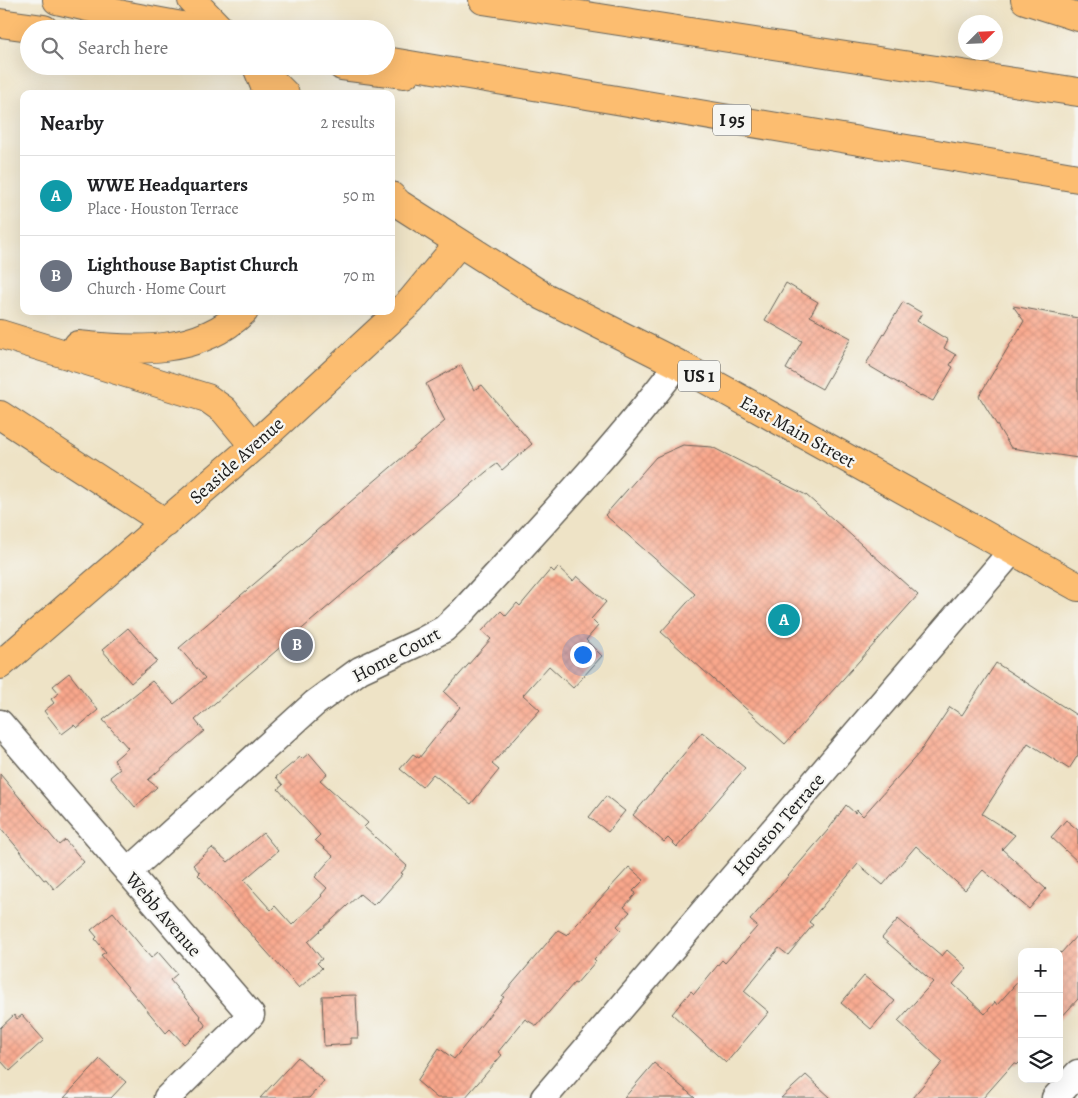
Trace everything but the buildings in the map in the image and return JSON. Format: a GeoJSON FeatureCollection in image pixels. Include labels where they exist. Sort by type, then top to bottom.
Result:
{"type":"FeatureCollection","features":[{"type":"Feature","properties":{"kind":"main road"},"geometry":{"type":"LineString","coordinates":[[57,0],[150,20]]}},
{"type":"Feature","properties":{"kind":"main road"},"geometry":{"type":"LineString","coordinates":[[192,0],[211,20]]}},
{"type":"Feature","properties":{"kind":"main road"},"geometry":{"type":"LineString","coordinates":[[483,0],[1078,92]]}},
{"type":"Feature","properties":{"kind":"main road"},"geometry":{"type":"LineString","coordinates":[[1025,0],[1078,17]]}},
{"type":"Feature","properties":{"kind":"main road"},"geometry":{"type":"LineString","coordinates":[[0,23],[20,26]]}},
{"type":"Feature","properties":{"kind":"main road","name":"I 95"},"geometry":{"type":"LineString","coordinates":[[395,63],[1078,178]]}},
{"type":"Feature","properties":{"kind":"main road"},"geometry":{"type":"LineString","coordinates":[[395,73],[635,103]]}},
{"type":"Feature","properties":{"kind":"main road"},"geometry":{"type":"LineString","coordinates":[[264,75],[276,90]]}},
{"type":"Feature","properties":{"kind":"main road","name":"East Main Street"},"geometry":{"type":"LineString","coordinates":[[395,200],[543,296],[678,364],[1078,587]]}},
{"type":"Feature","properties":{"kind":"main road","name":"Seaside Avenue"},"geometry":{"type":"LineString","coordinates":[[0,665],[254,446],[411,301],[459,243]]}},
{"type":"Feature","properties":{"kind":"main road"},"geometry":{"type":"LineString","coordinates":[[0,333],[35,340],[113,349],[160,349],[200,339],[220,330],[239,315]]}},
{"type":"Feature","properties":{"kind":"main road"},"geometry":{"type":"LineString","coordinates":[[0,333],[207,398],[224,410],[254,446]]}},
{"type":"Feature","properties":{"kind":"main road"},"geometry":{"type":"LineString","coordinates":[[0,415],[166,522]]}},
{"type":"Feature","properties":{"kind":"street","name":"Home Court"},"geometry":{"type":"LineString","coordinates":[[128,872],[315,703],[360,670],[444,629],[462,612],[613,446],[678,364]]}},
{"type":"Feature","properties":{"kind":"street","name":"Houston Terrace"},"geometry":{"type":"LineString","coordinates":[[544,1098],[1012,551]]}},
{"type":"Feature","properties":{"kind":"street","name":"Webb Avenue"},"geometry":{"type":"LineString","coordinates":[[0,723],[252,1015],[167,1098]]}},
{"type":"Feature","properties":{"kind":"street"},"geometry":{"type":"LineString","coordinates":[[1055,1098],[1078,1073]]}},
{"type":"Feature","properties":{"kind":"place","name":"WWE Headquarters"},"geometry":{"type":"Point","coordinates":[784,620]}},
{"type":"Feature","properties":{"kind":"place","name":"Lighthouse Baptist Church"},"geometry":{"type":"Point","coordinates":[297,645]}}]}
